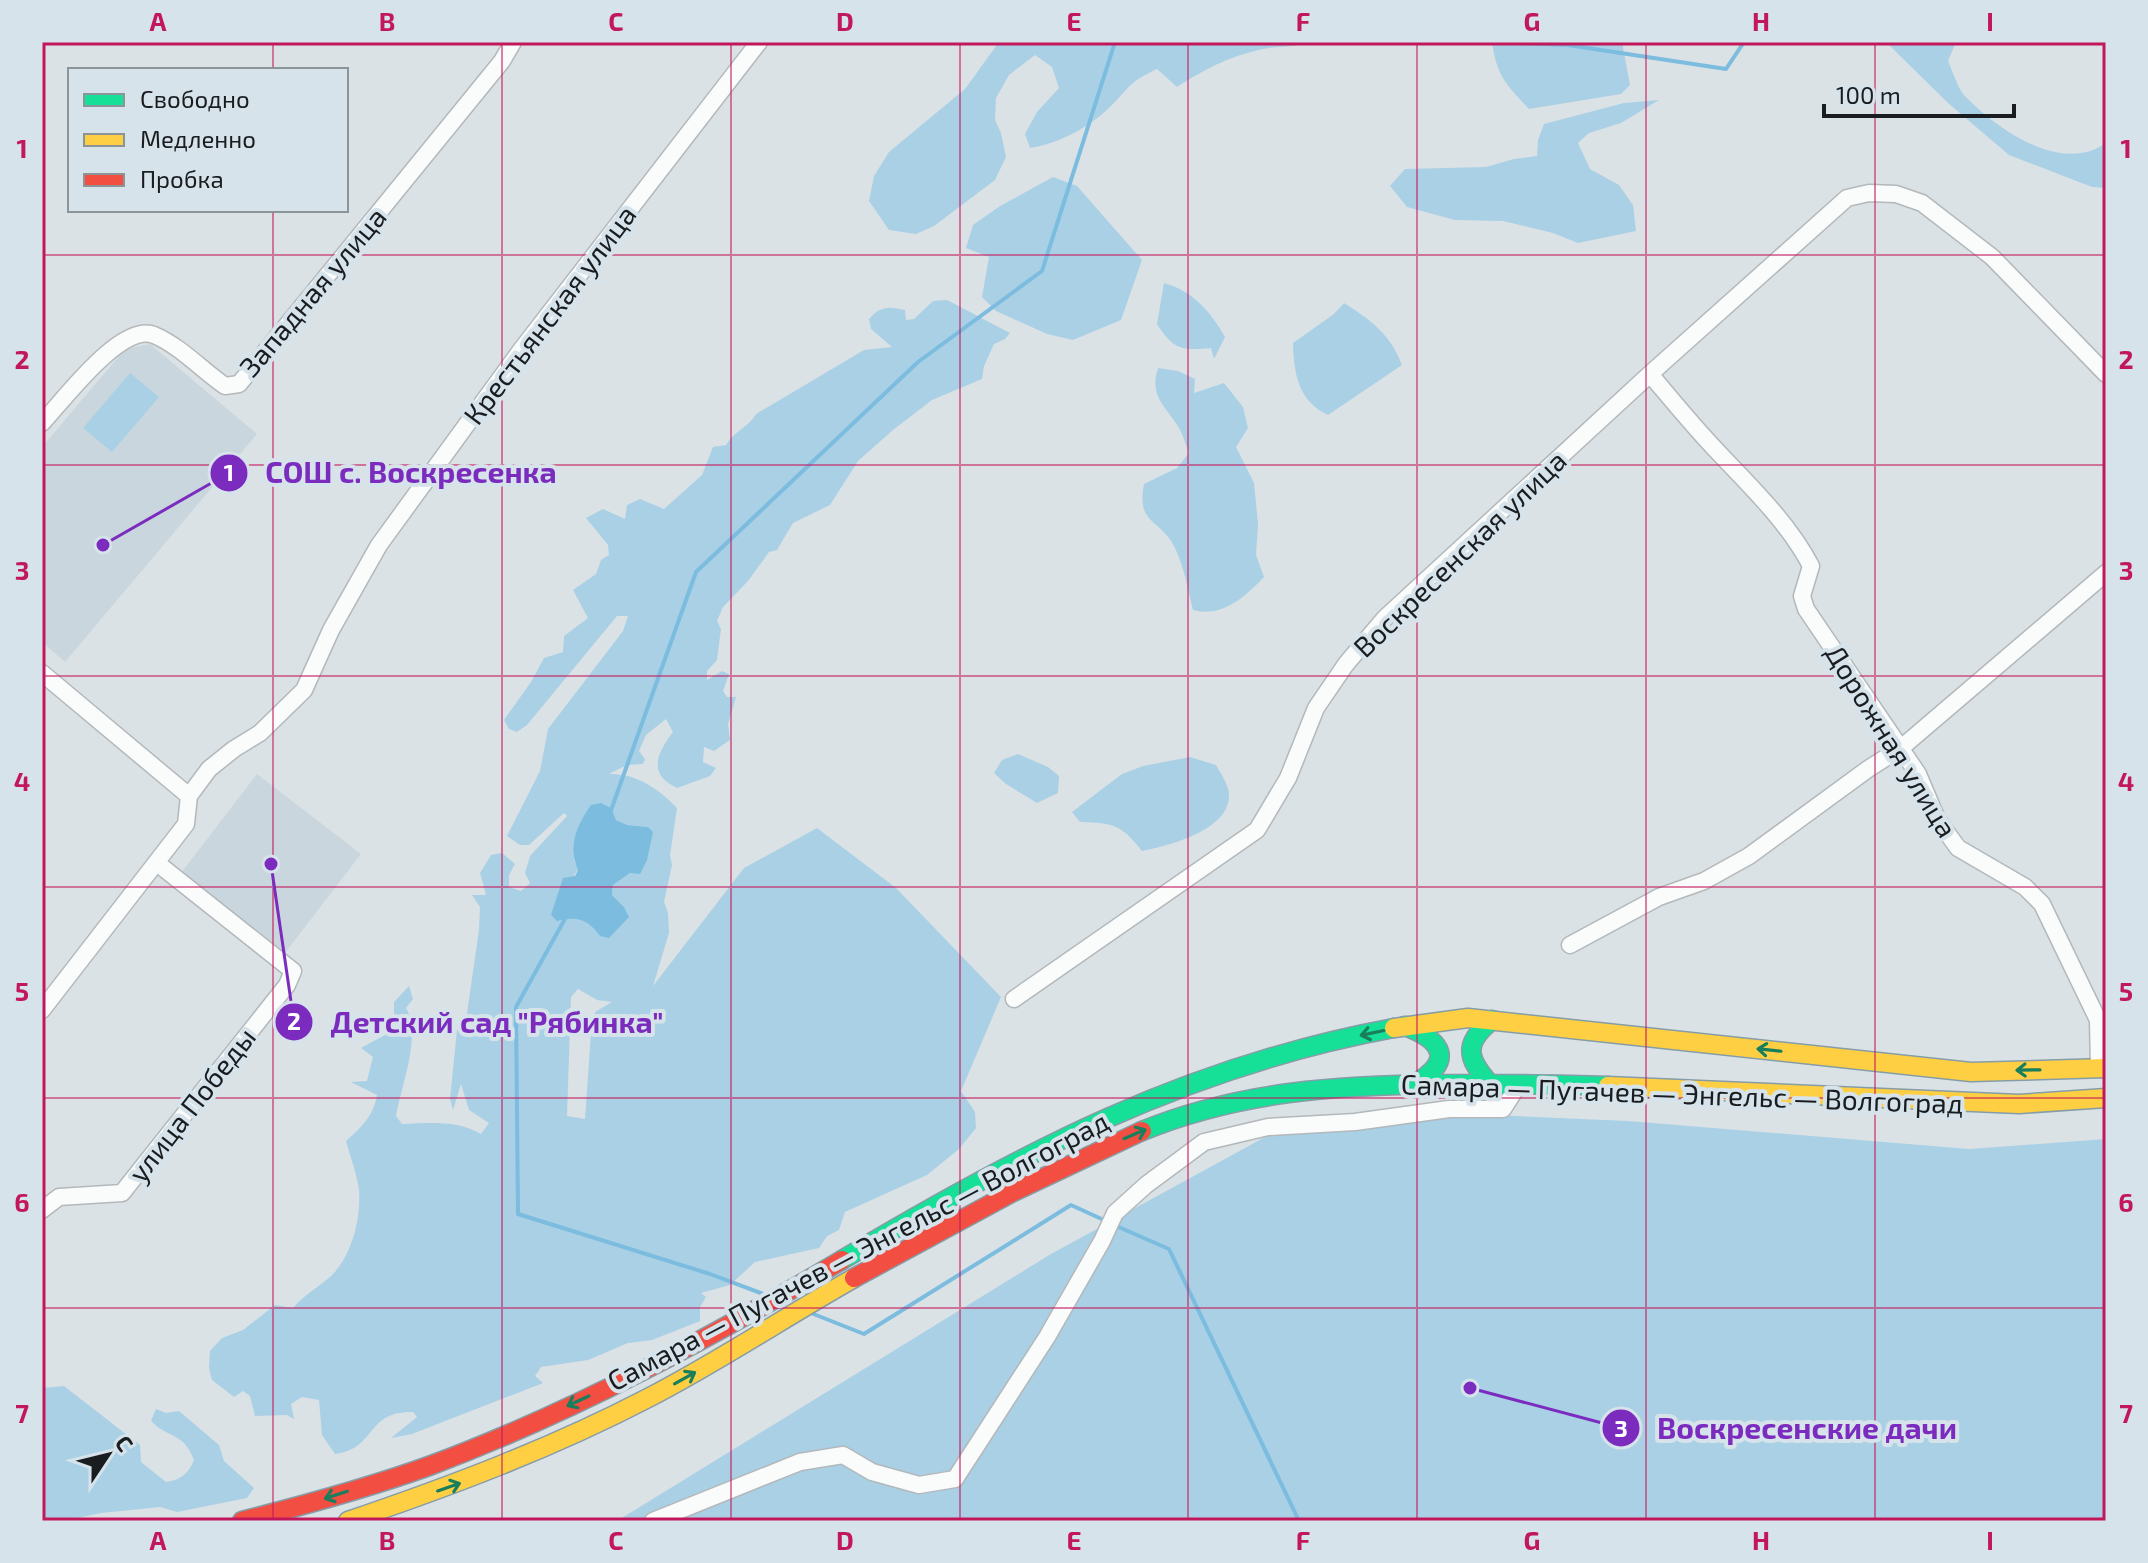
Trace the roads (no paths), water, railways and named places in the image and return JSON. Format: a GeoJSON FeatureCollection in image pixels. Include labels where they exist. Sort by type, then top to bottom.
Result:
{"type":"FeatureCollection","features":[{"type":"Feature","properties":{"kind":"main road","name":"Самара — Пугачев — Энгельс — Волгоград"},"geometry":{"type":"LineString","coordinates":[[242,1521],[323,1499],[472,1449],[623,1380],[723,1328],[1005,1166],[1157,1094],[1207,1075],[1302,1047],[1405,1026],[1468,1018],[1971,1072],[2103,1068]]}},
{"type":"Feature","properties":{"kind":"main road"},"geometry":{"type":"LineString","coordinates":[[1489,1083],[1471,1058],[1470,1044],[1476,1032],[1492,1020]]}},
{"type":"Feature","properties":{"kind":"main road"},"geometry":{"type":"LineString","coordinates":[[1405,1026],[1435,1039],[1442,1059],[1430,1077],[1414,1084]]}},
{"type":"Feature","properties":{"kind":"main road","name":"Самара — Пугачев — Энгельс — Волгоград"},"geometry":{"type":"LineString","coordinates":[[348,1521],[459,1484],[551,1446],[647,1399],[842,1286],[1015,1191],[1109,1145],[1165,1121],[1263,1094],[1312,1087],[1489,1083],[1676,1087],[1927,1102],[2019,1104],[2106,1098]]}},
{"type":"Feature","properties":{"kind":"street","name":"Западная улица"},"geometry":{"type":"LineString","coordinates":[[42,423],[112,347],[132,336],[150,333],[169,343],[225,386],[239,384],[502,61],[513,42]]}},
{"type":"Feature","properties":{"kind":"street","name":"Крестьянская улица"},"geometry":{"type":"LineString","coordinates":[[42,1010],[186,824],[189,796],[209,769],[260,733],[304,690],[331,630],[379,545],[521,350],[759,42]]}},
{"type":"Feature","properties":{"kind":"street","name":"Воскресенская улица"},"geometry":{"type":"LineString","coordinates":[[1014,999],[1257,830],[1288,778],[1316,708],[1385,618],[1847,198],[1869,193],[1896,194],[1922,203],[1992,257],[2106,374]]}},
{"type":"Feature","properties":{"kind":"street","name":"Дорожная улица"},"geometry":{"type":"LineString","coordinates":[[1650,374],[1692,425],[1767,504],[1802,548],[1811,566],[1802,596],[1806,609],[1918,774],[1937,819],[1958,848],[2025,887],[2042,904],[2098,1020],[2103,1068]]}},
{"type":"Feature","properties":{"kind":"street"},"geometry":{"type":"LineString","coordinates":[[1570,945],[1659,897],[1704,881],[1749,856],[1901,748],[2106,573]]}},
{"type":"Feature","properties":{"kind":"street"},"geometry":{"type":"LineString","coordinates":[[42,673],[182,787],[189,796]]}},
{"type":"Feature","properties":{"kind":"street","name":"улица Победы"},"geometry":{"type":"LineString","coordinates":[[42,1210],[59,1197],[122,1193],[287,985],[293,971],[157,863]]}},
{"type":"Feature","properties":{"kind":"street"},"geometry":{"type":"LineString","coordinates":[[653,1521],[800,1462],[843,1455],[872,1472],[919,1485],[955,1479],[1047,1337],[1115,1213],[1146,1185],[1204,1142],[1268,1127],[1355,1122],[1449,1109],[1503,1109],[1519,1084]]}},
{"type":"Feature","properties":{"kind":"waterway"},"geometry":{"type":"LineString","coordinates":[[610,813],[696,572],[918,362],[1042,271],[1115,42]]}},
{"type":"Feature","properties":{"kind":"waterway"},"geometry":{"type":"LineString","coordinates":[[1490,42],[1568,45],[1726,69],[1744,42]]}},
{"type":"Feature","properties":{"kind":"waterway"},"geometry":{"type":"LineString","coordinates":[[566,917],[516,1007],[518,1214],[710,1274],[766,1295]]}},
{"type":"Feature","properties":{"kind":"waterway"},"geometry":{"type":"LineString","coordinates":[[811,1313],[864,1334],[1071,1205],[1106,1221]]}},
{"type":"Feature","properties":{"kind":"waterway"},"geometry":{"type":"LineString","coordinates":[[1114,1225],[1169,1249],[1299,1521]]}},
{"type":"Feature","properties":{"kind":"place","name":"СОШ с. Воскресенка"},"geometry":{"type":"Point","coordinates":[103,545]}},
{"type":"Feature","properties":{"kind":"place","name":"Детский сад \"Рябинка\""},"geometry":{"type":"Point","coordinates":[271,864]}},
{"type":"Feature","properties":{"kind":"place","name":"Воскресенские дачи"},"geometry":{"type":"Point","coordinates":[1470,1388]}}]}
